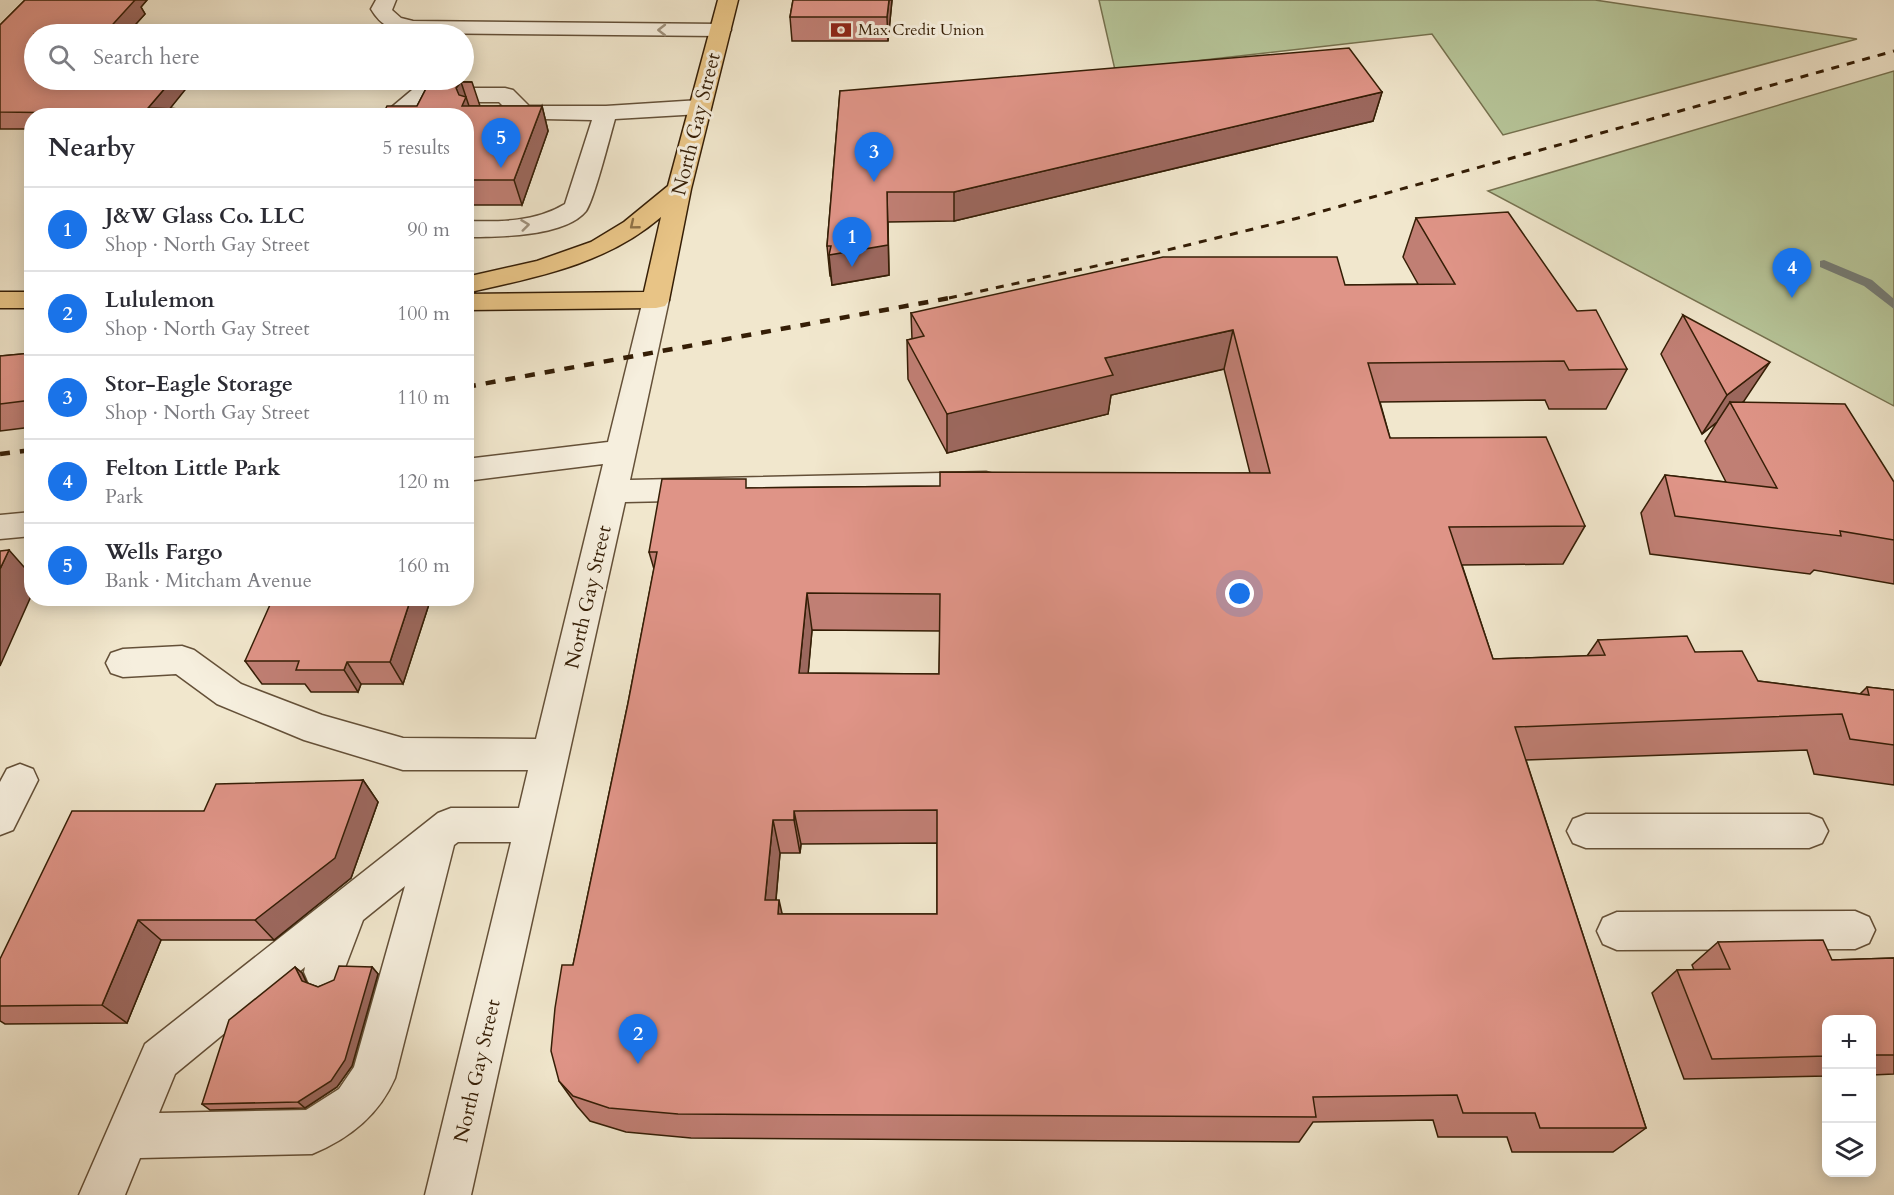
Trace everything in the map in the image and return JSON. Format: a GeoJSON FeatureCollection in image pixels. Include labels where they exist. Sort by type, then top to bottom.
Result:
{"type":"FeatureCollection","features":[{"type":"Feature","properties":{"kind":"main road","name":"North Gay Street"},"geometry":{"type":"LineString","coordinates":[[656,300],[679,189],[728,0]]}},
{"type":"Feature","properties":{"kind":"main road"},"geometry":{"type":"LineString","coordinates":[[474,283],[572,258],[603,245],[617,238],[679,189]]}},
{"type":"Feature","properties":{"kind":"main road"},"geometry":{"type":"LineString","coordinates":[[0,300],[24,300]]}},
{"type":"Feature","properties":{"kind":"main road"},"geometry":{"type":"LineString","coordinates":[[474,302],[656,300]]}},
{"type":"Feature","properties":{"kind":"street"},"geometry":{"type":"LineString","coordinates":[[386,0],[381,9],[386,18],[395,24]]}},
{"type":"Feature","properties":{"kind":"street"},"geometry":{"type":"LineString","coordinates":[[474,30],[720,30]]}},
{"type":"Feature","properties":{"kind":"street"},"geometry":{"type":"LineString","coordinates":[[398,108],[412,90]]}},
{"type":"Feature","properties":{"kind":"street"},"geometry":{"type":"LineString","coordinates":[[448,90],[505,95],[523,113]]}},
{"type":"Feature","properties":{"kind":"street"},"geometry":{"type":"LineString","coordinates":[[477,113],[606,113],[700,106]]}},
{"type":"Feature","properties":{"kind":"street"},"geometry":{"type":"LineString","coordinates":[[474,228],[542,223],[566,216],[576,208],[606,113]]}},
{"type":"Feature","properties":{"kind":"street","name":"North Gay Street"},"geometry":{"type":"LineString","coordinates":[[448,1195],[656,300]]}},
{"type":"Feature","properties":{"kind":"street"},"geometry":{"type":"LineString","coordinates":[[474,469],[622,451]]}},
{"type":"Feature","properties":{"kind":"street"},"geometry":{"type":"LineString","coordinates":[[613,491],[1019,483]]}},
{"type":"Feature","properties":{"kind":"street"},"geometry":{"type":"LineString","coordinates":[[0,527],[24,525]]}},
{"type":"Feature","properties":{"kind":"street"},"geometry":{"type":"LineString","coordinates":[[123,663],[182,660],[229,694],[317,729],[403,754],[551,755]]}},
{"type":"Feature","properties":{"kind":"street"},"geometry":{"type":"LineString","coordinates":[[0,818],[21,780]]}},
{"type":"Feature","properties":{"kind":"street"},"geometry":{"type":"LineString","coordinates":[[102,1195],[160,1059],[451,825],[535,825]]}},
{"type":"Feature","properties":{"kind":"street"},"geometry":{"type":"LineString","coordinates":[[1586,831],[1809,831]]}},
{"type":"Feature","properties":{"kind":"street"},"geometry":{"type":"LineString","coordinates":[[127,1136],[271,1125],[312,1132],[354,1104],[373,1078],[438,836]]}},
{"type":"Feature","properties":{"kind":"street"},"geometry":{"type":"LineString","coordinates":[[324,972],[347,908]]}},
{"type":"Feature","properties":{"kind":"street"},"geometry":{"type":"LineString","coordinates":[[1617,931],[1855,930]]}},
{"type":"Feature","properties":{"kind":"green space"},"geometry":{"type":"Polygon","coordinates":[[[1099,0],[1595,0],[1857,39],[1503,135],[1432,34],[1115,70],[1099,0]]]}},
{"type":"Feature","properties":{"kind":"green space"},"geometry":{"type":"Polygon","coordinates":[[[1894,71],[1894,406],[1488,191],[1894,71]]]}},
{"type":"Feature","properties":{"kind":"building"},"geometry":{"type":"Polygon","coordinates":[[[25,0],[135,0],[113,24],[24,24],[24,90],[163,90],[148,108],[24,108],[24,112],[0,112],[0,25],[25,0]]]}},
{"type":"Feature","properties":{"kind":"building"},"geometry":{"type":"Polygon","coordinates":[[[793,0],[889,0],[887,17],[790,17],[793,0]]]}},
{"type":"Feature","properties":{"kind":"building"},"geometry":{"type":"Polygon","coordinates":[[[1349,48],[1382,92],[954,192],[887,192],[888,245],[829,255],[831,246],[827,246],[840,91],[1349,48]]]}},
{"type":"Feature","properties":{"kind":"building"},"geometry":{"type":"Polygon","coordinates":[[[425,90],[457,90],[459,95],[466,97],[462,106],[542,106],[514,180],[474,180],[474,108],[386,108],[387,106],[417,106],[425,90]]]}},
{"type":"Feature","properties":{"kind":"building"},"geometry":{"type":"Polygon","coordinates":[[[1508,212],[1577,311],[1596,310],[1627,369],[1569,370],[1564,361],[1368,363],[1390,438],[1546,437],[1585,526],[1449,527],[1493,659],[1605,655],[1598,640],[1687,636],[1695,652],[1742,651],[1758,681],[1869,695],[1867,687],[1894,690],[1894,745],[1850,739],[1842,714],[1515,727],[1646,1128],[1540,1128],[1535,1113],[1463,1113],[1457,1095],[1313,1097],[1316,1117],[678,1114],[609,1108],[573,1096],[559,1081],[551,1051],[555,1008],[562,965],[573,965],[628,703],[657,552],[649,552],[662,479],[746,479],[746,488],[940,486],[940,472],[1270,473],[1233,330],[1105,358],[1113,375],[947,414],[907,340],[924,336],[911,313],[1163,257],[1337,257],[1345,285],[1455,284],[1416,218],[1508,212]],[[807,593],[799,673],[939,674],[940,594],[807,593]],[[937,810],[794,811],[794,820],[773,820],[765,900],[779,900],[778,914],[937,914],[937,810]]]}},
{"type":"Feature","properties":{"kind":"building"},"geometry":{"type":"Polygon","coordinates":[[[1683,315],[1770,362],[1727,395],[1683,315]]]}},
{"type":"Feature","properties":{"kind":"building"},"geometry":{"type":"Polygon","coordinates":[[[24,354],[24,401],[0,404],[0,356],[24,354]]]}},
{"type":"Feature","properties":{"kind":"building"},"geometry":{"type":"Polygon","coordinates":[[[1730,402],[1845,404],[1894,482],[1894,540],[1840,531],[1841,536],[1675,516],[1665,475],[1777,488],[1730,402]]]}},
{"type":"Feature","properties":{"kind":"building"},"geometry":{"type":"Polygon","coordinates":[[[9,550],[0,569],[0,551],[9,550]]]}},
{"type":"Feature","properties":{"kind":"building"},"geometry":{"type":"Polygon","coordinates":[[[269,606],[408,606],[390,662],[347,662],[344,670],[296,670],[299,661],[245,661],[269,606]]]}},
{"type":"Feature","properties":{"kind":"building"},"geometry":{"type":"Polygon","coordinates":[[[363,780],[335,858],[255,920],[138,920],[102,1005],[0,1006],[0,959],[72,811],[204,811],[216,784],[363,780]]]}},
{"type":"Feature","properties":{"kind":"building"},"geometry":{"type":"Polygon","coordinates":[[[1823,940],[1832,960],[1894,958],[1894,1055],[1876,1055],[1876,1015],[1822,1015],[1822,1056],[1712,1059],[1677,970],[1730,969],[1718,942],[1823,940]]]}},
{"type":"Feature","properties":{"kind":"building"},"geometry":{"type":"Polygon","coordinates":[[[339,966],[372,967],[345,1060],[331,1081],[298,1102],[202,1104],[229,1020],[295,967],[302,981],[318,987],[334,980],[339,966]]]}},
{"type":"Feature","properties":{"kind":"waterway"},"geometry":{"type":"LineString","coordinates":[[1824,264],[1868,283],[1894,305]]}},
{"type":"Feature","properties":{"kind":"railway"},"geometry":{"type":"LineString","coordinates":[[949,298],[1151,254],[1298,218],[1894,51]]}},
{"type":"Feature","properties":{"kind":"railway"},"geometry":{"type":"LineString","coordinates":[[474,386],[955,297]]}},
{"type":"Feature","properties":{"kind":"railway"},"geometry":{"type":"LineString","coordinates":[[0,454],[24,451]]}},
{"type":"Feature","properties":{"kind":"place","name":"Max Credit Union"},"geometry":{"type":"Point","coordinates":[841,30]}},
{"type":"Feature","properties":{"kind":"place","name":"Wells Fargo"},"geometry":{"type":"Point","coordinates":[501,168]}},
{"type":"Feature","properties":{"kind":"place","name":"Stor-Eagle Storage"},"geometry":{"type":"Point","coordinates":[874,182]}},
{"type":"Feature","properties":{"kind":"place","name":"J&W Glass Co. LLC"},"geometry":{"type":"Point","coordinates":[852,267]}},
{"type":"Feature","properties":{"kind":"place","name":"Felton Little Park"},"geometry":{"type":"Point","coordinates":[1792,298]}},
{"type":"Feature","properties":{"kind":"place","name":"Lululemon"},"geometry":{"type":"Point","coordinates":[638,1064]}}]}
